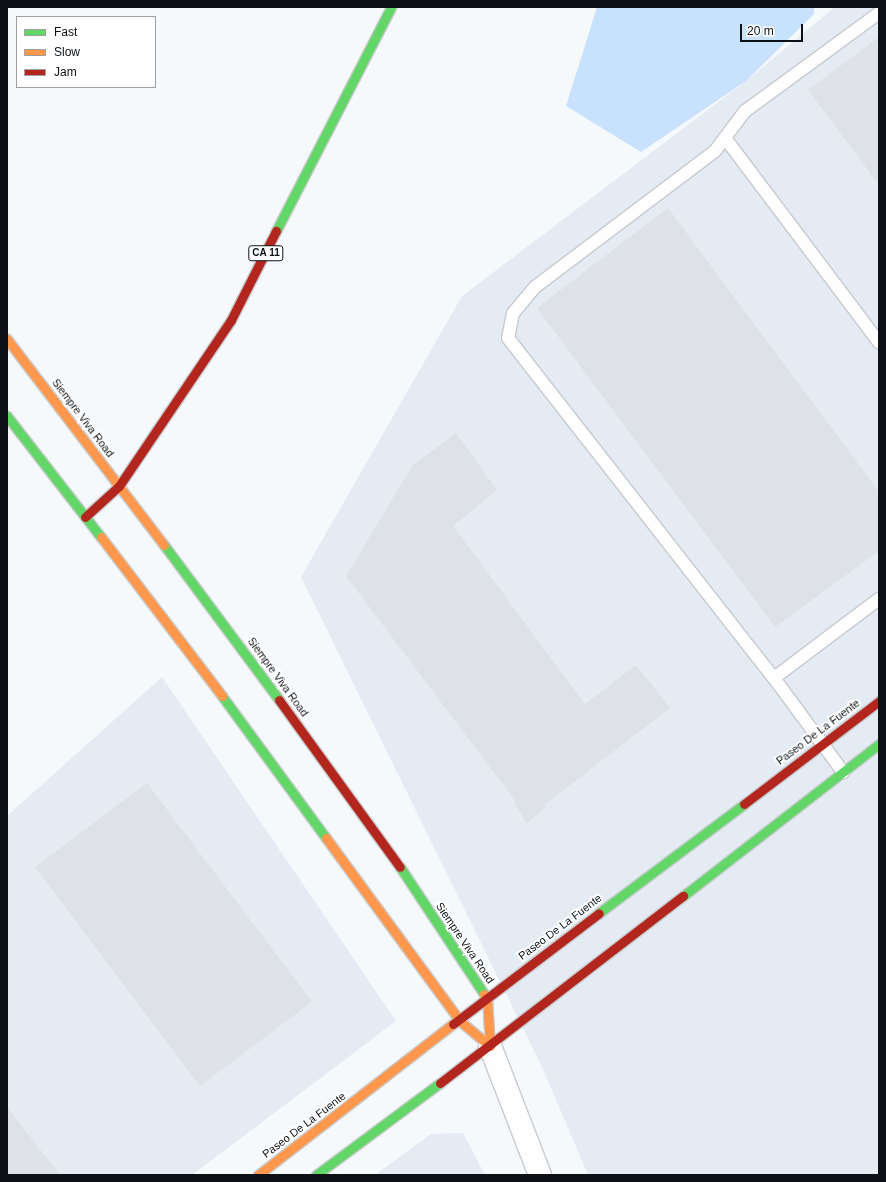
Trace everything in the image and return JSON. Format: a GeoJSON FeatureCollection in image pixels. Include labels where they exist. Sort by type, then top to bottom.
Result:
{"type":"FeatureCollection","features":[{"type":"Feature","properties":{"kind":"main road","name":"CA 11"},"geometry":{"type":"LineString","coordinates":[[85,517],[119,486],[231,320],[391,7]]}},
{"type":"Feature","properties":{"kind":"main road","name":"Siempre Viva Road"},"geometry":{"type":"LineString","coordinates":[[7,339],[230,631],[393,857],[487,998],[490,1046]]}},
{"type":"Feature","properties":{"kind":"main road"},"geometry":{"type":"LineString","coordinates":[[7,416],[196,659],[460,1020],[490,1046]]}},
{"type":"Feature","properties":{"kind":"main road","name":"Paseo De La Fuente"},"geometry":{"type":"LineString","coordinates":[[258,1175],[821,743],[879,701]]}},
{"type":"Feature","properties":{"kind":"main road"},"geometry":{"type":"LineString","coordinates":[[316,1175],[490,1046],[879,744]]}},
{"type":"Feature","properties":{"kind":"street"},"geometry":{"type":"LineString","coordinates":[[490,1046],[540,1175]]}},
{"type":"Feature","properties":{"kind":"lane"},"geometry":{"type":"LineString","coordinates":[[843,772],[774,678],[508,338],[513,313],[535,287],[715,151],[745,111],[879,13]]}},
{"type":"Feature","properties":{"kind":"lane"},"geometry":{"type":"LineString","coordinates":[[725,138],[879,342]]}},
{"type":"Feature","properties":{"kind":"lane"},"geometry":{"type":"LineString","coordinates":[[774,678],[879,599]]}},
{"type":"Feature","properties":{"kind":"shaded area"},"geometry":{"type":"Polygon","coordinates":[[[835,7],[879,7],[879,1175],[588,1175],[542,1067],[301,577],[462,296],[746,81],[835,7]]]}},
{"type":"Feature","properties":{"kind":"shaded area"},"geometry":{"type":"Polygon","coordinates":[[[162,677],[396,1021],[192,1175],[7,1175],[7,816],[162,677]]]}},
{"type":"Feature","properties":{"kind":"shaded area"},"geometry":{"type":"Polygon","coordinates":[[[463,1133],[485,1175],[375,1175],[431,1134],[463,1133]]]}},
{"type":"Feature","properties":{"kind":"water"},"geometry":{"type":"Polygon","coordinates":[[[597,7],[814,7],[814,14],[746,81],[641,152],[566,106],[597,7]]]}},
{"type":"Feature","properties":{"kind":"building"},"geometry":{"type":"Polygon","coordinates":[[[879,37],[879,185],[808,90],[879,37]]]}},
{"type":"Feature","properties":{"kind":"building"},"geometry":{"type":"Polygon","coordinates":[[[668,208],[879,492],[879,551],[775,627],[537,308],[668,208]]]}},
{"type":"Feature","properties":{"kind":"building"},"geometry":{"type":"Polygon","coordinates":[[[456,433],[497,490],[453,526],[585,704],[636,665],[670,708],[544,805],[546,807],[527,823],[514,803],[516,802],[346,576],[412,466],[456,433]]]}},
{"type":"Feature","properties":{"kind":"building"},"geometry":{"type":"Polygon","coordinates":[[[147,783],[312,1002],[200,1086],[35,867],[147,783]]]}},
{"type":"Feature","properties":{"kind":"building"},"geometry":{"type":"Polygon","coordinates":[[[7,1107],[60,1175],[7,1175],[7,1107]]]}},
{"type":"Feature","properties":{"kind":"traffic: fast"},"geometry":{"type":"LineString","coordinates":[[276,231],[391,7]]}},
{"type":"Feature","properties":{"kind":"traffic: fast"},"geometry":{"type":"LineString","coordinates":[[7,416],[101,537]]}},
{"type":"Feature","properties":{"kind":"traffic: fast"},"geometry":{"type":"LineString","coordinates":[[164,545],[279,700]]}},
{"type":"Feature","properties":{"kind":"traffic: fast"},"geometry":{"type":"LineString","coordinates":[[222,696],[326,838]]}},
{"type":"Feature","properties":{"kind":"traffic: fast"},"geometry":{"type":"LineString","coordinates":[[683,896],[879,744]]}},
{"type":"Feature","properties":{"kind":"traffic: fast"},"geometry":{"type":"LineString","coordinates":[[599,913],[744,804]]}},
{"type":"Feature","properties":{"kind":"traffic: fast"},"geometry":{"type":"LineString","coordinates":[[400,867],[484,994]]}},
{"type":"Feature","properties":{"kind":"traffic: fast"},"geometry":{"type":"LineString","coordinates":[[316,1175],[440,1083]]}},
{"type":"Feature","properties":{"kind":"traffic: slow"},"geometry":{"type":"LineString","coordinates":[[7,339],[164,545]]}},
{"type":"Feature","properties":{"kind":"traffic: slow"},"geometry":{"type":"LineString","coordinates":[[101,537],[222,696]]}},
{"type":"Feature","properties":{"kind":"traffic: slow"},"geometry":{"type":"LineString","coordinates":[[326,838],[460,1021],[490,1046]]}},
{"type":"Feature","properties":{"kind":"traffic: slow"},"geometry":{"type":"LineString","coordinates":[[484,994],[487,998],[490,1046]]}},
{"type":"Feature","properties":{"kind":"traffic: slow"},"geometry":{"type":"LineString","coordinates":[[258,1175],[453,1024]]}},
{"type":"Feature","properties":{"kind":"traffic: jam"},"geometry":{"type":"LineString","coordinates":[[85,517],[119,486],[231,320],[276,231]]}},
{"type":"Feature","properties":{"kind":"traffic: jam"},"geometry":{"type":"LineString","coordinates":[[279,700],[400,867]]}},
{"type":"Feature","properties":{"kind":"traffic: jam"},"geometry":{"type":"LineString","coordinates":[[744,804],[879,701]]}},
{"type":"Feature","properties":{"kind":"traffic: jam"},"geometry":{"type":"LineString","coordinates":[[440,1083],[683,896]]}},
{"type":"Feature","properties":{"kind":"traffic: jam"},"geometry":{"type":"LineString","coordinates":[[453,1024],[599,913]]}}]}
